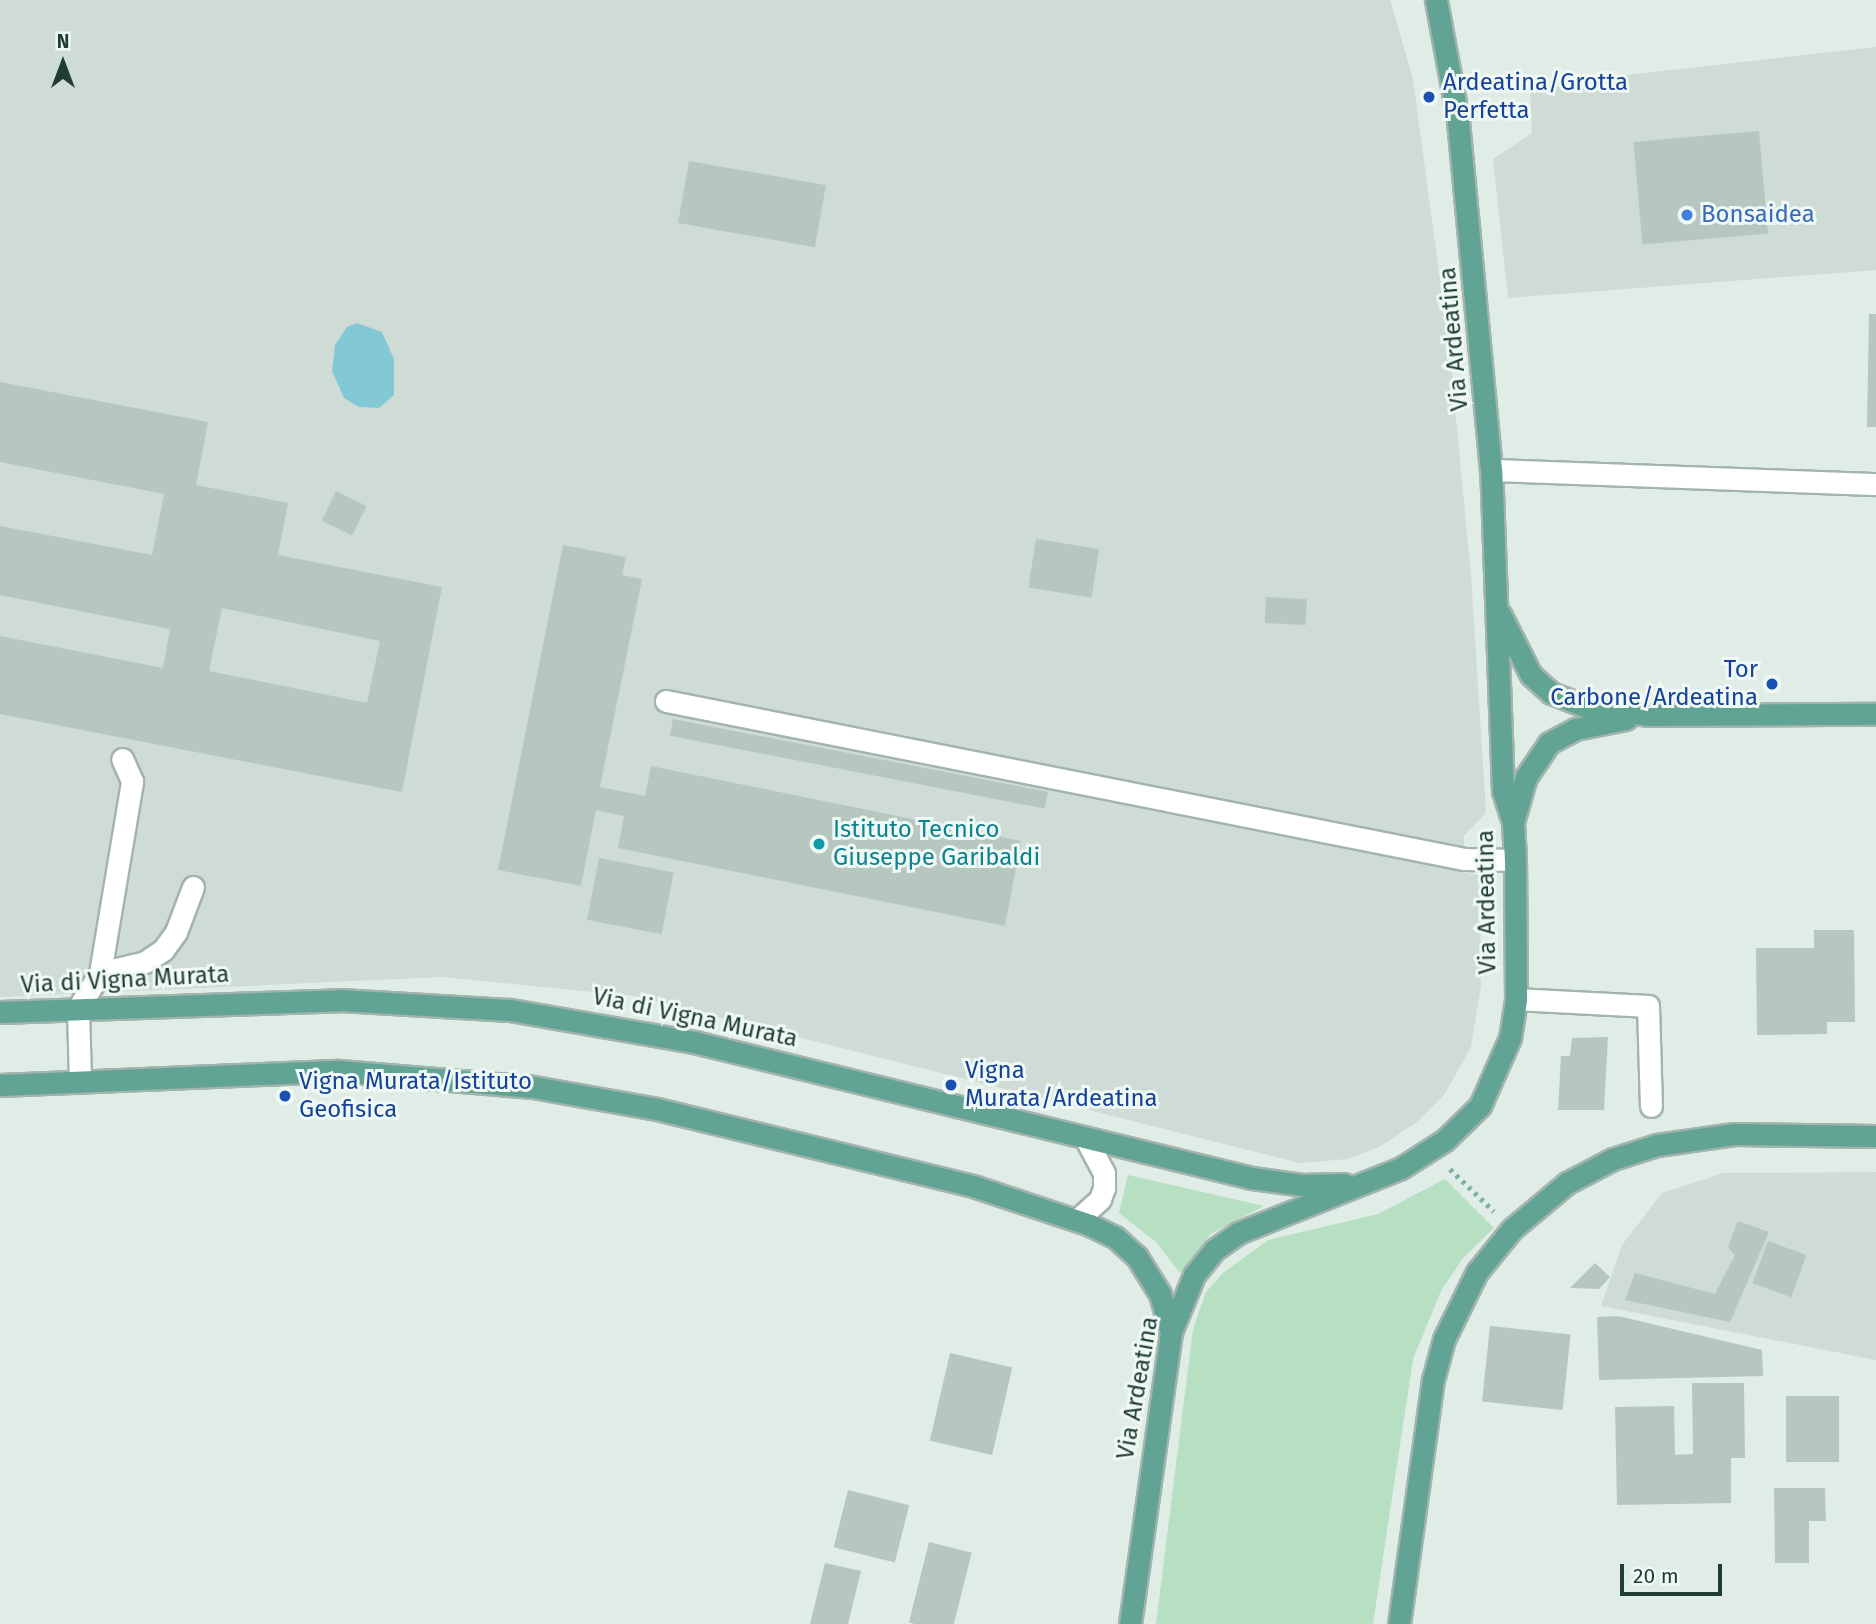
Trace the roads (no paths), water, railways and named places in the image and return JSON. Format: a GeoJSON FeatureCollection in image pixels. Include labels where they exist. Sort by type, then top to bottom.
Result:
{"type":"FeatureCollection","features":[{"type":"Feature","properties":{"kind":"main road","name":"Via Ardeatina"},"geometry":{"type":"LineString","coordinates":[[1130,1624],[1171,1332],[1194,1276],[1224,1242],[1253,1226],[1367,1182],[1431,1151],[1469,1117],[1489,1090],[1510,1038],[1516,999],[1515,860],[1513,822],[1503,791],[1491,470],[1460,130],[1436,0]]}},
{"type":"Feature","properties":{"kind":"main road"},"geometry":{"type":"LineString","coordinates":[[1498,608],[1517,653],[1541,685],[1585,706],[1649,715],[1876,714]]}},
{"type":"Feature","properties":{"kind":"main road"},"geometry":{"type":"LineString","coordinates":[[1513,822],[1526,777],[1549,743],[1574,729],[1649,715]]}},
{"type":"Feature","properties":{"kind":"main road","name":"Via di Vigna Murata"},"geometry":{"type":"LineString","coordinates":[[0,1013],[78,1008],[370,1000],[568,1017],[694,1042],[1086,1139],[1271,1181],[1323,1185],[1367,1182]]}},
{"type":"Feature","properties":{"kind":"main road"},"geometry":{"type":"LineString","coordinates":[[0,1085],[340,1071],[533,1087],[657,1109],[975,1187],[1077,1220],[1104,1232],[1131,1250],[1149,1274],[1171,1332]]}},
{"type":"Feature","properties":{"kind":"main road"},"geometry":{"type":"LineString","coordinates":[[1399,1624],[1441,1349],[1463,1295],[1512,1229],[1546,1197],[1613,1158],[1692,1138],[1876,1136]]}},
{"type":"Feature","properties":{"kind":"street"},"geometry":{"type":"LineString","coordinates":[[1491,470],[1876,484]]}},
{"type":"Feature","properties":{"kind":"street"},"geometry":{"type":"LineString","coordinates":[[666,701],[1464,859],[1515,860]]}},
{"type":"Feature","properties":{"kind":"street"},"geometry":{"type":"LineString","coordinates":[[80,1082],[78,1008],[100,973],[132,780],[122,759]]}},
{"type":"Feature","properties":{"kind":"street"},"geometry":{"type":"LineString","coordinates":[[100,973],[145,962],[163,950],[176,932],[194,887]]}},
{"type":"Feature","properties":{"kind":"street"},"geometry":{"type":"LineString","coordinates":[[1516,999],[1648,1006],[1651,1106]]}},
{"type":"Feature","properties":{"kind":"street"},"geometry":{"type":"LineString","coordinates":[[1077,1220],[1100,1199],[1104,1188],[1104,1173],[1086,1139]]}},
{"type":"Feature","properties":{"kind":"water"},"geometry":{"type":"Polygon","coordinates":[[[357,323],[382,332],[394,359],[394,395],[379,408],[359,407],[344,398],[332,371],[335,345],[347,327],[357,323]]]}},
{"type":"Feature","properties":{"kind":"place","name":"Ardeatina/Grotta Perfetta"},"geometry":{"type":"Point","coordinates":[1429,97]}},
{"type":"Feature","properties":{"kind":"place","name":"Bonsaidea"},"geometry":{"type":"Point","coordinates":[1687,215]}},
{"type":"Feature","properties":{"kind":"place","name":"Tor Carbone/Ardeatina"},"geometry":{"type":"Point","coordinates":[1772,684]}},
{"type":"Feature","properties":{"kind":"place","name":"Istituto Tecnico Giuseppe Garibaldi"},"geometry":{"type":"Point","coordinates":[819,844]}},
{"type":"Feature","properties":{"kind":"place","name":"Vigna Murata/Ardeatina"},"geometry":{"type":"Point","coordinates":[951,1085]}},
{"type":"Feature","properties":{"kind":"place","name":"Vigna Murata/Istituto Geofisica"},"geometry":{"type":"Point","coordinates":[285,1096]}}]}
